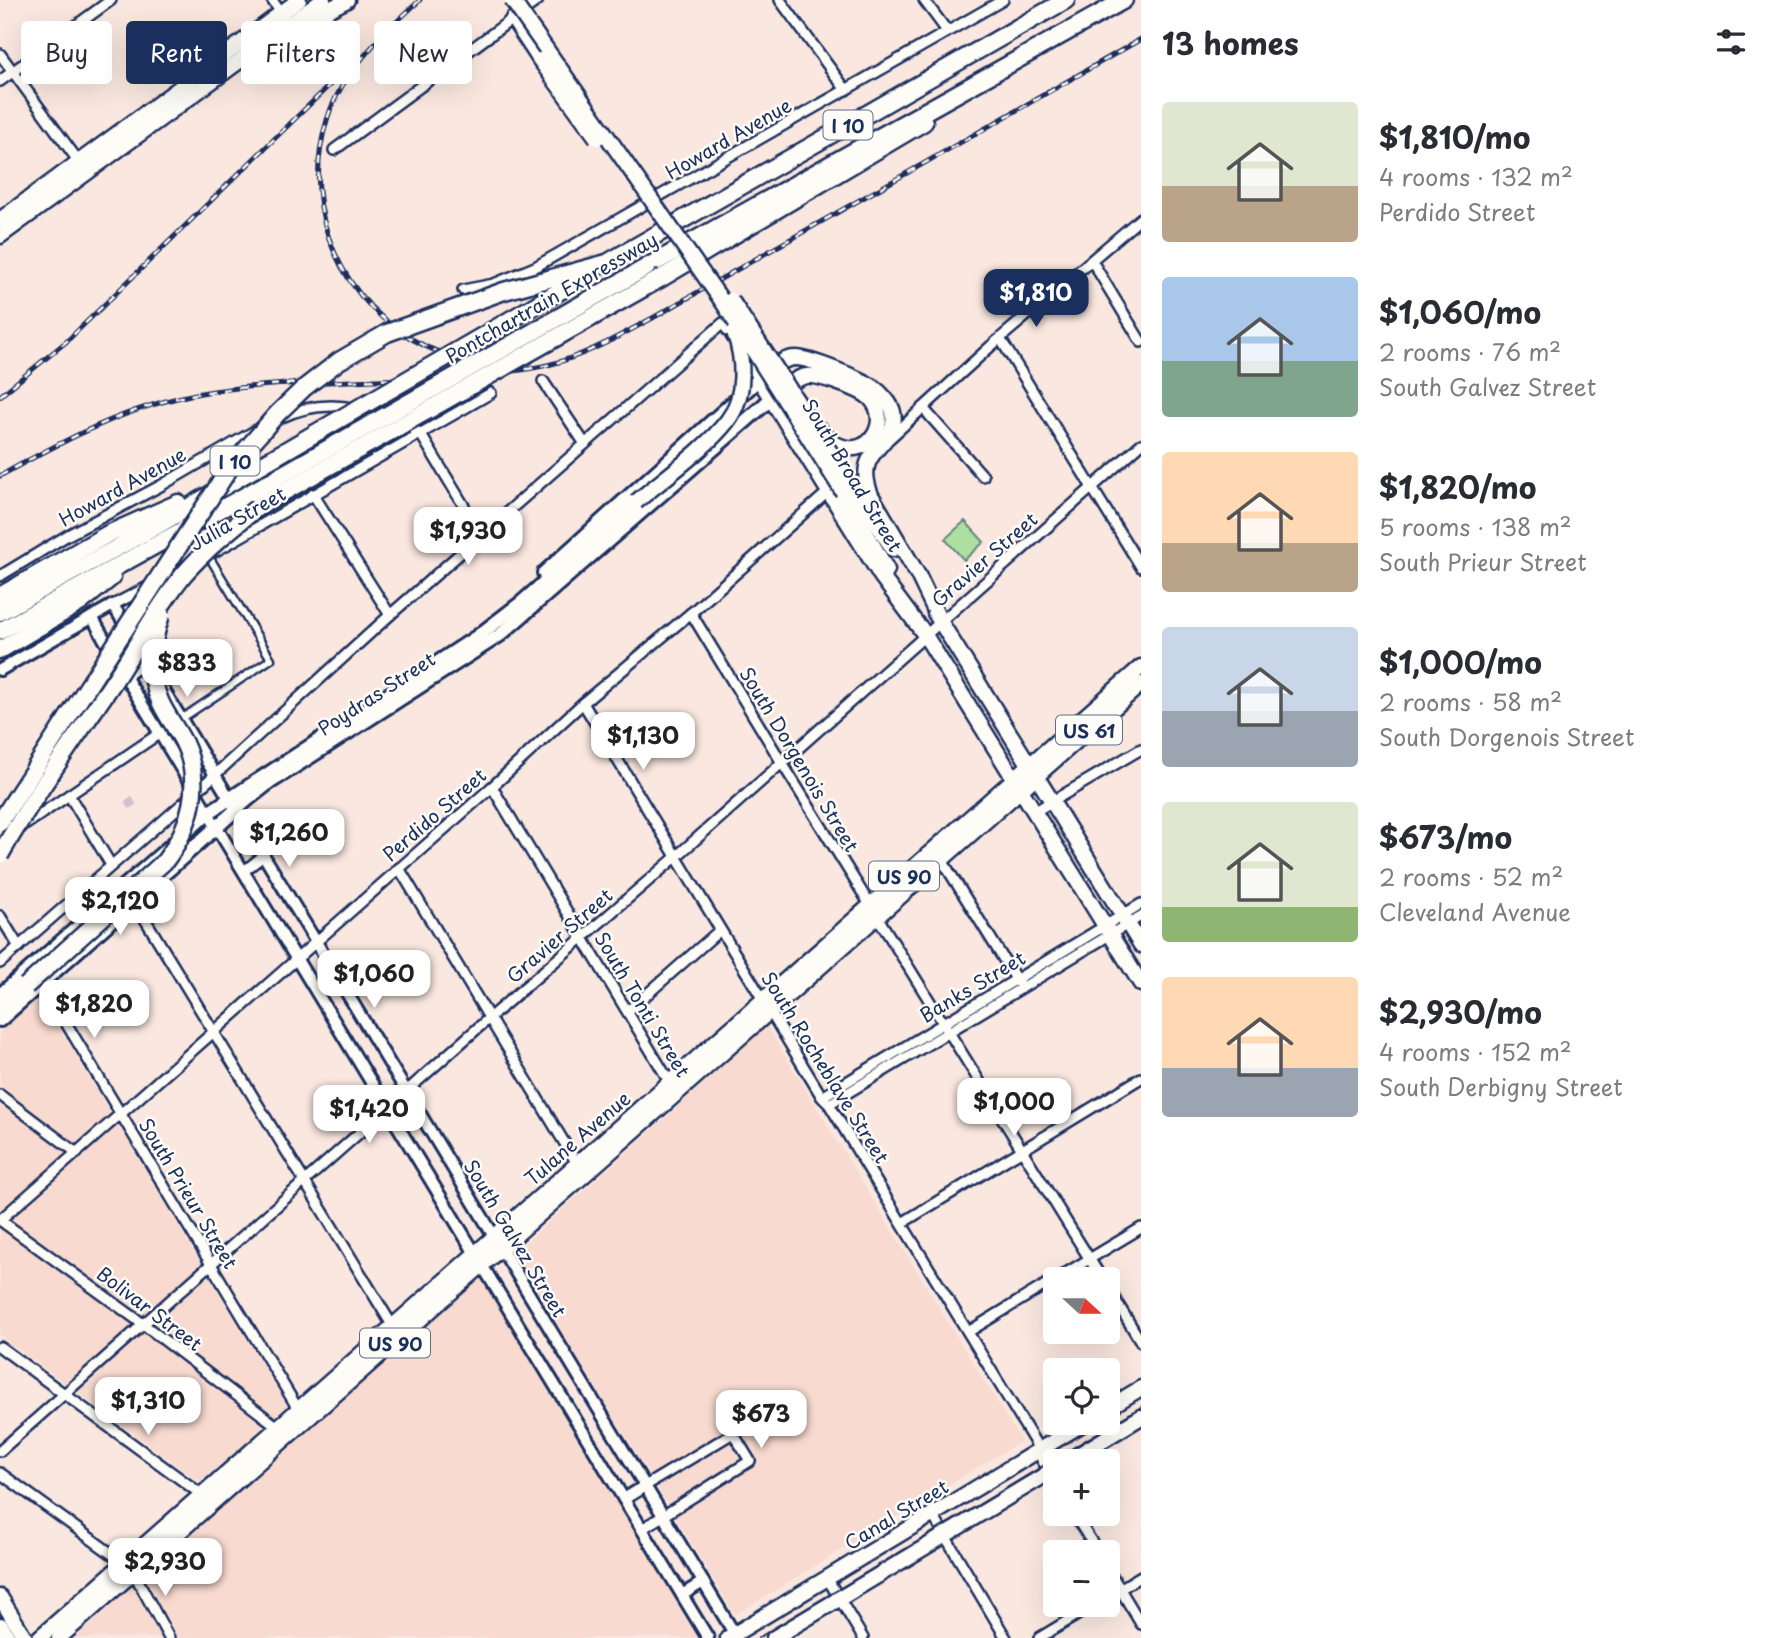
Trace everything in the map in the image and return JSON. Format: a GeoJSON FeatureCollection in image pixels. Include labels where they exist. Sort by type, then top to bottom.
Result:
{"type":"FeatureCollection","features":[{"type":"Feature","properties":{"kind":"highway","name":"Pontchartrain Expressway"},"geometry":{"type":"LineString","coordinates":[[0,631],[52,592],[153,528],[607,263],[1066,0]]}},
{"type":"Feature","properties":{"kind":"highway","name":"Pontchartrain Expressway"},"geometry":{"type":"LineString","coordinates":[[0,612],[146,551],[872,139],[1124,0]]}},
{"type":"Feature","properties":{"kind":"highway","name":"I 10"},"geometry":{"type":"LineString","coordinates":[[0,855],[20,820],[169,595],[216,540],[259,506],[663,277],[888,145],[1054,41]]}},
{"type":"Feature","properties":{"kind":"highway","name":"I 10"},"geometry":{"type":"LineString","coordinates":[[0,822],[229,469],[276,414],[304,388],[340,361],[387,333],[504,292],[607,263]]}},
{"type":"Feature","properties":{"kind":"highway"},"geometry":{"type":"LineString","coordinates":[[0,596],[108,534],[242,476]]}},
{"type":"Feature","properties":{"kind":"highway"},"geometry":{"type":"LineString","coordinates":[[0,650],[81,602],[146,551]]}},
{"type":"Feature","properties":{"kind":"highway"},"geometry":{"type":"LineString","coordinates":[[0,1010],[34,985],[165,860],[175,847],[187,822],[193,795],[191,765],[185,747],[159,699],[153,667],[153,646],[169,595]]}},
{"type":"Feature","properties":{"kind":"highway"},"geometry":{"type":"LineString","coordinates":[[0,1626],[7,1638]]}},
{"type":"Feature","properties":{"kind":"main road"},"geometry":{"type":"LineString","coordinates":[[0,220],[83,167],[288,20],[299,0]]}},
{"type":"Feature","properties":{"kind":"main road","name":"South Broad Street"},"geometry":{"type":"LineString","coordinates":[[512,0],[724,304],[841,490],[925,635],[1141,984]]}},
{"type":"Feature","properties":{"kind":"main road"},"geometry":{"type":"LineString","coordinates":[[288,20],[305,22],[335,2]]}},
{"type":"Feature","properties":{"kind":"main road","name":"South Broad Street"},"geometry":{"type":"LineString","coordinates":[[522,3],[810,418],[841,490],[940,621],[1082,849],[1131,919],[1141,945]]}},
{"type":"Feature","properties":{"kind":"main road"},"geometry":{"type":"LineString","coordinates":[[513,19],[640,196],[680,241]]}},
{"type":"Feature","properties":{"kind":"main road"},"geometry":{"type":"LineString","coordinates":[[0,236],[83,167]]}},
{"type":"Feature","properties":{"kind":"main road"},"geometry":{"type":"LineString","coordinates":[[478,636],[521,603],[712,437],[728,420],[735,408],[742,368],[737,339],[724,304]]}},
{"type":"Feature","properties":{"kind":"main road"},"geometry":{"type":"LineString","coordinates":[[478,636],[562,555],[759,379],[782,360],[803,359],[872,387],[881,394],[891,426],[884,442],[868,460],[865,475],[868,488],[918,575],[940,621]]}},
{"type":"Feature","properties":{"kind":"main road"},"geometry":{"type":"LineString","coordinates":[[772,398],[799,376],[813,375],[866,394],[886,411]]}},
{"type":"Feature","properties":{"kind":"main road"},"geometry":{"type":"LineString","coordinates":[[759,379],[841,490]]}},
{"type":"Feature","properties":{"kind":"main road","name":"Poydras Street"},"geometry":{"type":"LineString","coordinates":[[0,1020],[34,985],[134,902],[266,785],[500,635],[772,398]]}},
{"type":"Feature","properties":{"kind":"main road"},"geometry":{"type":"LineString","coordinates":[[810,418],[837,445],[857,448],[866,444],[876,434],[880,419],[886,411]]}},
{"type":"Feature","properties":{"kind":"main road","name":"Poydras Street"},"geometry":{"type":"LineString","coordinates":[[0,995],[208,813],[478,636]]}},
{"type":"Feature","properties":{"kind":"main road"},"geometry":{"type":"LineString","coordinates":[[950,675],[967,664]]}},
{"type":"Feature","properties":{"kind":"main road","name":"Tulane Avenue"},"geometry":{"type":"LineString","coordinates":[[39,1638],[123,1562],[207,1499],[674,1089],[1034,770],[1141,667]]}},
{"type":"Feature","properties":{"kind":"main road","name":"Tulane Avenue"},"geometry":{"type":"LineString","coordinates":[[1034,770],[1141,684]]}},
{"type":"Feature","properties":{"kind":"main road"},"geometry":{"type":"LineString","coordinates":[[987,735],[1002,722]]}},
{"type":"Feature","properties":{"kind":"main road","name":"Tulane Avenue"},"geometry":{"type":"LineString","coordinates":[[874,912],[942,860],[1017,785]]}},
{"type":"Feature","properties":{"kind":"main road"},"geometry":{"type":"LineString","coordinates":[[1064,860],[1082,849]]}},
{"type":"Feature","properties":{"kind":"main road"},"geometry":{"type":"LineString","coordinates":[[1120,1401],[1141,1388]]}},
{"type":"Feature","properties":{"kind":"main road","name":"Tulane Avenue"},"geometry":{"type":"LineString","coordinates":[[59,1638],[134,1573],[278,1427],[302,1415]]}},
{"type":"Feature","properties":{"kind":"main road"},"geometry":{"type":"LineString","coordinates":[[1088,1449],[1141,1417]]}},
{"type":"Feature","properties":{"kind":"main road","name":"Canal Street"},"geometry":{"type":"LineString","coordinates":[[733,1637],[1063,1435]]}},
{"type":"Feature","properties":{"kind":"main road"},"geometry":{"type":"LineString","coordinates":[[774,1638],[1043,1481]]}},
{"type":"Feature","properties":{"kind":"main road"},"geometry":{"type":"LineString","coordinates":[[810,1588],[823,1609]]}},
{"type":"Feature","properties":{"kind":"main road"},"geometry":{"type":"LineString","coordinates":[[0,1597],[25,1638]]}},
{"type":"Feature","properties":{"kind":"street"},"geometry":{"type":"LineString","coordinates":[[0,81],[111,0]]}},
{"type":"Feature","properties":{"kind":"street"},"geometry":{"type":"LineString","coordinates":[[272,0],[288,20]]}},
{"type":"Feature","properties":{"kind":"street"},"geometry":{"type":"LineString","coordinates":[[522,3],[538,0]]}},
{"type":"Feature","properties":{"kind":"street"},"geometry":{"type":"LineString","coordinates":[[780,0],[846,90]]}},
{"type":"Feature","properties":{"kind":"street"},"geometry":{"type":"LineString","coordinates":[[924,0],[947,31]]}},
{"type":"Feature","properties":{"kind":"street","name":"Howard Avenue"},"geometry":{"type":"LineString","coordinates":[[463,290],[494,284],[519,275],[1003,0]]}},
{"type":"Feature","properties":{"kind":"street"},"geometry":{"type":"LineString","coordinates":[[334,150],[513,19],[522,3]]}},
{"type":"Feature","properties":{"kind":"street"},"geometry":{"type":"LineString","coordinates":[[522,3],[656,199]]}},
{"type":"Feature","properties":{"kind":"street"},"geometry":{"type":"LineString","coordinates":[[0,54],[83,167]]}},
{"type":"Feature","properties":{"kind":"street"},"geometry":{"type":"LineString","coordinates":[[884,442],[1141,218]]}},
{"type":"Feature","properties":{"kind":"street"},"geometry":{"type":"LineString","coordinates":[[1092,261],[1141,342]]}},
{"type":"Feature","properties":{"kind":"street","name":"Poydras Street"},"geometry":{"type":"LineString","coordinates":[[0,964],[214,776],[390,615],[723,323],[759,379]]}},
{"type":"Feature","properties":{"kind":"street"},"geometry":{"type":"LineString","coordinates":[[1001,340],[1141,567]]}},
{"type":"Feature","properties":{"kind":"street"},"geometry":{"type":"LineString","coordinates":[[543,381],[585,444]]}},
{"type":"Feature","properties":{"kind":"street","name":"Julia Street"},"geometry":{"type":"LineString","coordinates":[[0,670],[491,393]]}},
{"type":"Feature","properties":{"kind":"street","name":"Howard Avenue"},"geometry":{"type":"LineString","coordinates":[[0,576],[250,433],[293,412],[341,404],[372,412],[420,433]]}},
{"type":"Feature","properties":{"kind":"street"},"geometry":{"type":"LineString","coordinates":[[923,408],[982,476]]}},
{"type":"Feature","properties":{"kind":"street"},"geometry":{"type":"LineString","coordinates":[[886,411],[901,418],[912,419]]}},
{"type":"Feature","properties":{"kind":"street"},"geometry":{"type":"LineString","coordinates":[[420,433],[482,536]]}},
{"type":"Feature","properties":{"kind":"street","name":"Gravier Street"},"geometry":{"type":"LineString","coordinates":[[0,1451],[1141,444]]}},
{"type":"Feature","properties":{"kind":"street","name":"Perdido Street"},"geometry":{"type":"LineString","coordinates":[[0,1220],[298,960],[583,703],[841,490]]}},
{"type":"Feature","properties":{"kind":"street"},"geometry":{"type":"LineString","coordinates":[[313,494],[390,615]]}},
{"type":"Feature","properties":{"kind":"street"},"geometry":{"type":"LineString","coordinates":[[0,842],[271,659],[208,555]]}},
{"type":"Feature","properties":{"kind":"street","name":"South Galvez Street"},"geometry":{"type":"LineString","coordinates":[[113,605],[405,1092],[704,1582],[733,1637]]}},
{"type":"Feature","properties":{"kind":"street","name":"South Dorgenois Street"},"geometry":{"type":"LineString","coordinates":[[691,613],[1094,1267]]}},
{"type":"Feature","properties":{"kind":"street"},"geometry":{"type":"LineString","coordinates":[[92,617],[125,676],[708,1638]]}},
{"type":"Feature","properties":{"kind":"street"},"geometry":{"type":"LineString","coordinates":[[125,676],[147,661]]}},
{"type":"Feature","properties":{"kind":"street","name":"South Rocheblave Street"},"geometry":{"type":"LineString","coordinates":[[583,703],[902,1223],[1039,1449],[1043,1461]]}},
{"type":"Feature","properties":{"kind":"street"},"geometry":{"type":"LineString","coordinates":[[150,716],[172,705]]}},
{"type":"Feature","properties":{"kind":"street"},"geometry":{"type":"LineString","coordinates":[[1034,812],[1141,749]]}},
{"type":"Feature","properties":{"kind":"street","name":"South Tonti Street"},"geometry":{"type":"LineString","coordinates":[[492,787],[674,1089]]}},
{"type":"Feature","properties":{"kind":"street"},"geometry":{"type":"LineString","coordinates":[[69,795],[111,865]]}},
{"type":"Feature","properties":{"kind":"street"},"geometry":{"type":"LineString","coordinates":[[244,871],[263,856]]}},
{"type":"Feature","properties":{"kind":"street"},"geometry":{"type":"LineString","coordinates":[[942,860],[1019,984]]}},
{"type":"Feature","properties":{"kind":"street"},"geometry":{"type":"LineString","coordinates":[[399,868],[581,1169]]}},
{"type":"Feature","properties":{"kind":"street"},"geometry":{"type":"LineString","coordinates":[[124,886],[396,1333]]}},
{"type":"Feature","properties":{"kind":"street","name":"Banks Street"},"geometry":{"type":"LineString","coordinates":[[825,1100],[1108,930],[1131,919],[1141,904]]}},
{"type":"Feature","properties":{"kind":"street"},"geometry":{"type":"LineString","coordinates":[[0,916],[19,947]]}},
{"type":"Feature","properties":{"kind":"street"},"geometry":{"type":"LineString","coordinates":[[628,1011],[720,930]]}},
{"type":"Feature","properties":{"kind":"street","name":"South Prieur Street"},"geometry":{"type":"LineString","coordinates":[[34,985],[122,1113],[302,1415]]}},
{"type":"Feature","properties":{"kind":"street"},"geometry":{"type":"LineString","coordinates":[[902,1223],[1141,1078]]}},
{"type":"Feature","properties":{"kind":"street"},"geometry":{"type":"LineString","coordinates":[[0,1095],[77,1153]]}},
{"type":"Feature","properties":{"kind":"street","name":"Bolivar Street"},"geometry":{"type":"LineString","coordinates":[[0,1220],[278,1427]]}},
{"type":"Feature","properties":{"kind":"street"},"geometry":{"type":"LineString","coordinates":[[1075,1267],[1141,1228]]}},
{"type":"Feature","properties":{"kind":"street"},"geometry":{"type":"LineString","coordinates":[[968,1332],[1043,1286]]}},
{"type":"Feature","properties":{"kind":"street"},"geometry":{"type":"LineString","coordinates":[[1120,1308],[1141,1342]]}},
{"type":"Feature","properties":{"kind":"street"},"geometry":{"type":"LineString","coordinates":[[0,1347],[207,1499]]}},
{"type":"Feature","properties":{"kind":"street"},"geometry":{"type":"LineString","coordinates":[[544,1364],[564,1351]]}},
{"type":"Feature","properties":{"kind":"street"},"geometry":{"type":"LineString","coordinates":[[576,1419],[597,1406]]}},
{"type":"Feature","properties":{"kind":"street"},"geometry":{"type":"LineString","coordinates":[[624,1499],[733,1433],[750,1461],[642,1529]]}},
{"type":"Feature","properties":{"kind":"street"},"geometry":{"type":"LineString","coordinates":[[0,1473],[123,1562],[134,1573],[169,1638]]}},
{"type":"Feature","properties":{"kind":"street"},"geometry":{"type":"LineString","coordinates":[[932,1514],[1006,1638]]}},
{"type":"Feature","properties":{"kind":"street"},"geometry":{"type":"LineString","coordinates":[[1141,1576],[1120,1589],[1141,1624]]}},
{"type":"Feature","properties":{"kind":"street"},"geometry":{"type":"LineString","coordinates":[[827,1578],[863,1638]]}},
{"type":"Feature","properties":{"kind":"street"},"geometry":{"type":"LineString","coordinates":[[682,1595],[704,1582]]}},
{"type":"Feature","properties":{"kind":"street"},"geometry":{"type":"LineString","coordinates":[[1038,1638],[1074,1617]]}},
{"type":"Feature","properties":{"kind":"shaded area"},"geometry":{"type":"Polygon","coordinates":[[[40,996],[287,1406],[200,1482],[0,1336],[0,1032],[40,996]]]}},
{"type":"Feature","properties":{"kind":"shaded area"},"geometry":{"type":"Polygon","coordinates":[[[766,1025],[1021,1441],[735,1615],[514,1253],[766,1025]]]}},
{"type":"Feature","properties":{"kind":"shaded area"},"geometry":{"type":"Polygon","coordinates":[[[482,1278],[698,1638],[75,1638],[320,1418],[482,1278]]]}},
{"type":"Feature","properties":{"kind":"green space"},"geometry":{"type":"Polygon","coordinates":[[[965,521],[984,542],[964,560],[945,539],[965,521]]]}},
{"type":"Feature","properties":{"kind":"tunnel"},"geometry":{"type":"LineString","coordinates":[[128,799],[135,810]]}},
{"type":"Feature","properties":{"kind":"tram line"},"geometry":{"type":"LineString","coordinates":[[758,1638],[1141,1407]]}},
{"type":"Feature","properties":{"kind":"railway"},"geometry":{"type":"LineString","coordinates":[[397,21],[420,0]]}},
{"type":"Feature","properties":{"kind":"railway"},"geometry":{"type":"LineString","coordinates":[[0,476],[72,437],[122,415],[201,393],[266,385],[501,372],[538,367],[575,357],[658,315],[1141,39]]}},
{"type":"Feature","properties":{"kind":"railway"},"geometry":{"type":"LineString","coordinates":[[374,45],[343,84],[331,107],[320,154],[319,188],[324,221],[335,253],[351,282],[372,307],[397,329],[427,347],[457,358],[488,363],[510,362]]}},
{"type":"Feature","properties":{"kind":"railway"},"geometry":{"type":"LineString","coordinates":[[0,396],[67,341],[331,84]]}}]}
